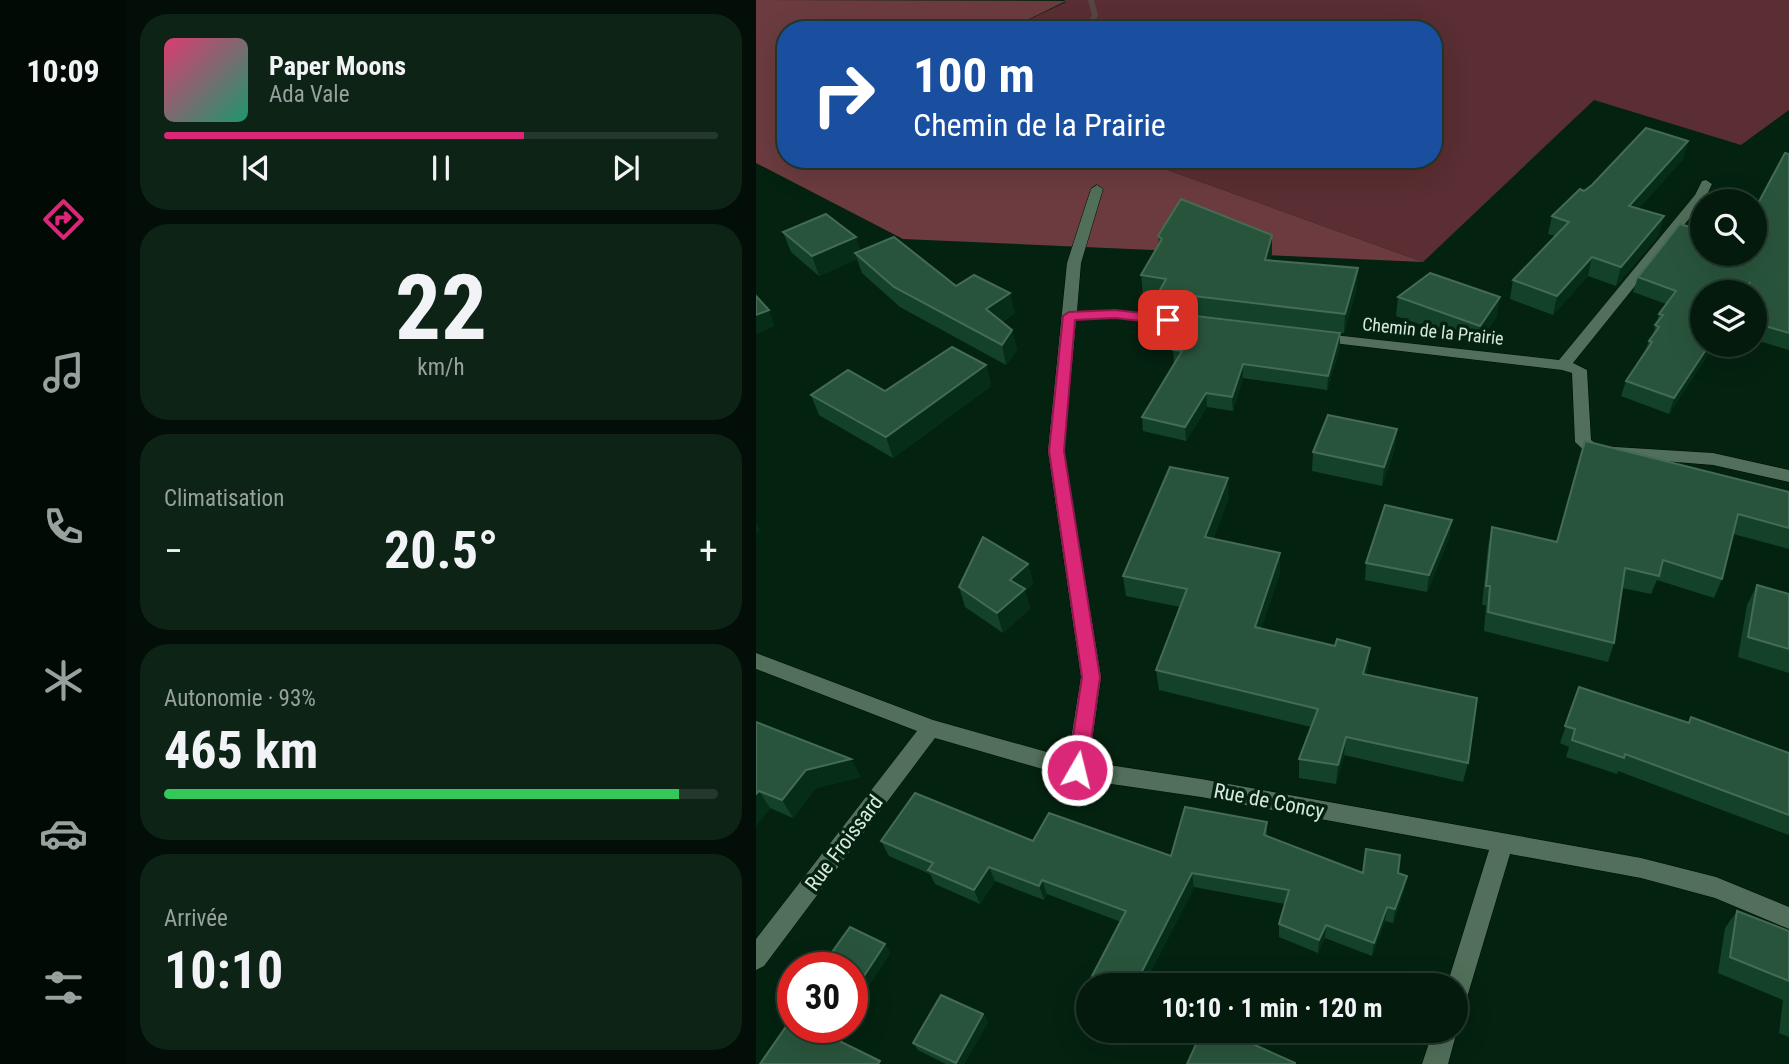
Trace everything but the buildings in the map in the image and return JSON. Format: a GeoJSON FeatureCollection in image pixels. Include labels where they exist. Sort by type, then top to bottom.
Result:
{"type":"FeatureCollection","features":[{"type":"Feature","properties":{"kind":"street"},"geometry":{"type":"LineString","coordinates":[[1706,184],[1702,196],[1563,365],[1579,370],[1583,442],[1595,451],[1713,459],[1789,476]]}},
{"type":"Feature","properties":{"kind":"street"},"geometry":{"type":"LineString","coordinates":[[1077,770],[1091,677],[1056,451],[1074,263],[1097,189]]}},
{"type":"Feature","properties":{"kind":"street"},"geometry":{"type":"LineString","coordinates":[[1069,316],[1115,314],[1224,326]]}},
{"type":"Feature","properties":{"kind":"street","name":"Chemin de la Prairie"},"geometry":{"type":"LineString","coordinates":[[1305,335],[1563,365]]}},
{"type":"Feature","properties":{"kind":"street","name":"Rue de Concy"},"geometry":{"type":"LineString","coordinates":[[756,661],[931,728],[1077,770],[1201,788],[1641,868],[1716,888],[1789,918]]}},
{"type":"Feature","properties":{"kind":"street","name":"Rue Froissard"},"geometry":{"type":"LineString","coordinates":[[756,958],[931,728]]}},
{"type":"Feature","properties":{"kind":"street"},"geometry":{"type":"LineString","coordinates":[[1462,973],[1502,844]]}},
{"type":"Feature","properties":{"kind":"street"},"geometry":{"type":"LineString","coordinates":[[1435,1064],[1441,1043]]}},
{"type":"Feature","properties":{"kind":"shaded area"},"geometry":{"type":"Polygon","coordinates":[[[756,0],[1066,1],[1025,21],[777,21],[777,168],[1162,168],[1423,262],[903,239],[756,163],[756,0]]]}},
{"type":"Feature","properties":{"kind":"shaded area"},"geometry":{"type":"Polygon","coordinates":[[[1064,0],[1789,0],[1789,110],[1741,145],[1594,100],[1423,262],[1162,168],[1442,168],[1442,21],[1026,21],[1066,2],[1064,0]]]}},
{"type":"Feature","properties":{"kind":"waterway"},"geometry":{"type":"LineString","coordinates":[[1091,0],[1095,15],[1092,21]]}},
{"type":"Feature","properties":{"kind":"route"},"geometry":{"type":"LineString","coordinates":[[1077,770],[1091,677],[1056,451],[1069,316],[1115,314],[1168,320]]}}]}
